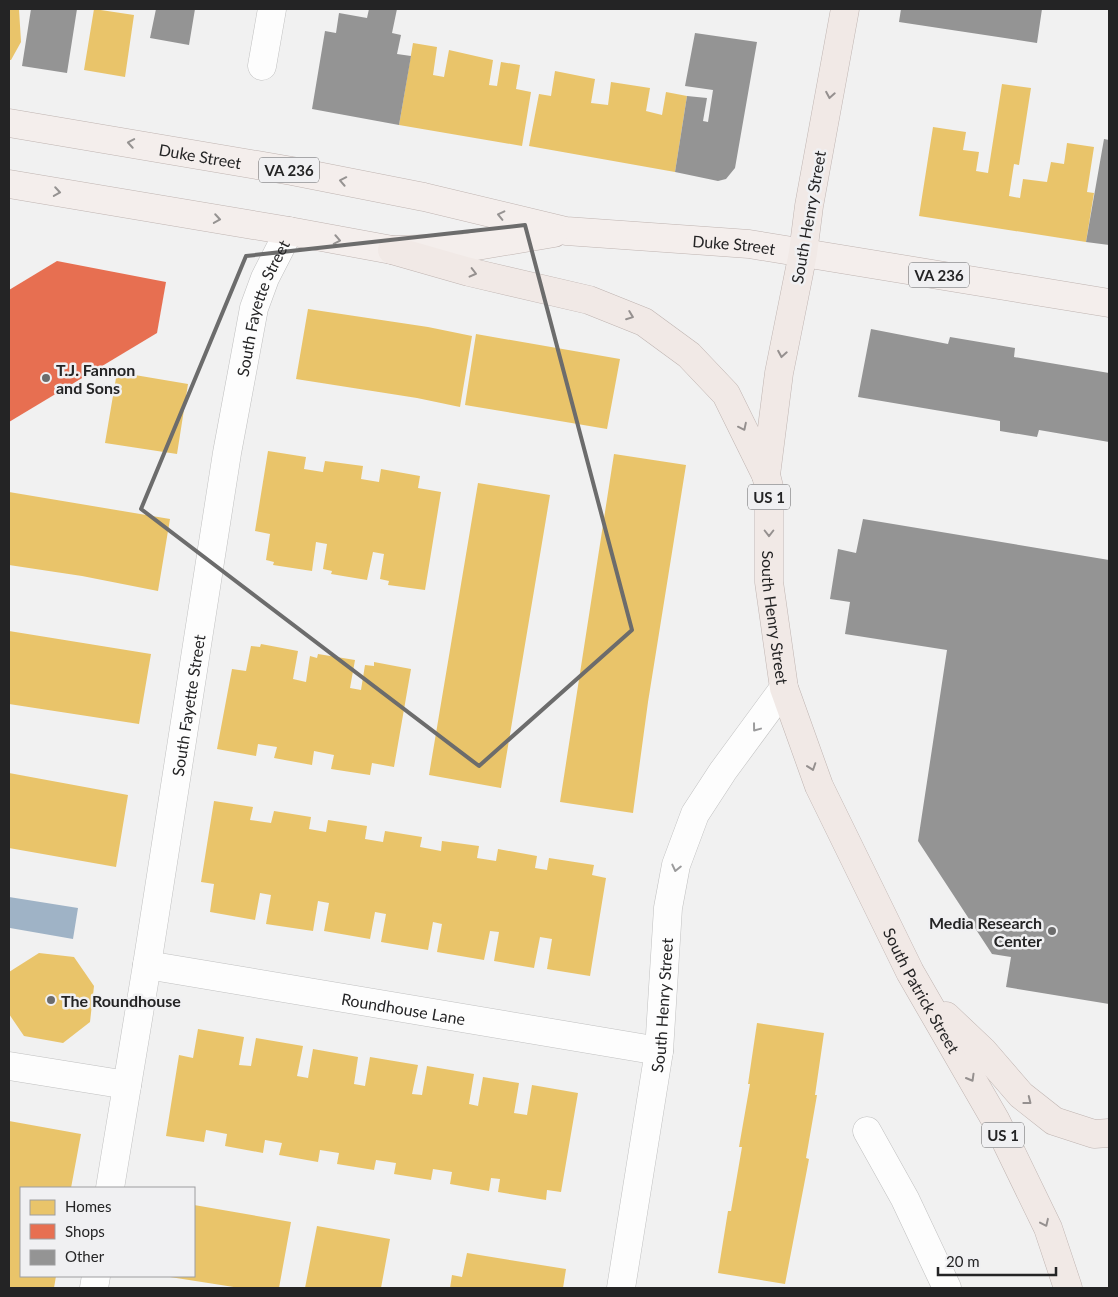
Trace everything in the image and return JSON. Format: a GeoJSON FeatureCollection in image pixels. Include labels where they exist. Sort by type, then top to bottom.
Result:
{"type":"FeatureCollection","features":[{"type":"Feature","properties":{"kind":"highway","name":"South Henry Street"},"geometry":{"type":"LineString","coordinates":[[784,688],[768,582],[769,487],[766,475],[779,373],[803,253],[809,206],[845,9]]}},
{"type":"Feature","properties":{"kind":"highway"},"geometry":{"type":"LineString","coordinates":[[392,250],[469,272],[589,300],[644,322],[689,356],[726,394],[766,475]]}},
{"type":"Feature","properties":{"kind":"highway","name":"South Patrick Street"},"geometry":{"type":"LineString","coordinates":[[784,688],[819,786],[867,888],[920,991],[996,1121],[1048,1228],[1068,1288]]}},
{"type":"Feature","properties":{"kind":"highway"},"geometry":{"type":"LineString","coordinates":[[920,991],[983,1052],[1021,1095],[1054,1121],[1094,1134],[1109,1133]]}},
{"type":"Feature","properties":{"kind":"main road","name":"Duke Street"},"geometry":{"type":"LineString","coordinates":[[9,123],[292,171],[424,197],[566,231],[749,244],[1109,303]]}},
{"type":"Feature","properties":{"kind":"main road","name":"Duke Street"},"geometry":{"type":"LineString","coordinates":[[9,184],[392,250],[464,248],[566,231]]}},
{"type":"Feature","properties":{"kind":"street"},"geometry":{"type":"LineString","coordinates":[[262,66],[272,9]]}},
{"type":"Feature","properties":{"kind":"street","name":"South Fayette Street"},"geometry":{"type":"LineString","coordinates":[[110,1187],[235,412],[254,308],[265,278],[289,231]]}},
{"type":"Feature","properties":{"kind":"street","name":"South Henry Street"},"geometry":{"type":"LineString","coordinates":[[620,1288],[659,1052],[668,908],[676,865],[696,814],[723,771],[784,688]]}},
{"type":"Feature","properties":{"kind":"street","name":"Roundhouse Lane"},"geometry":{"type":"LineString","coordinates":[[147,965],[659,1052]]}},
{"type":"Feature","properties":{"kind":"street"},"geometry":{"type":"LineString","coordinates":[[9,1066],[127,1085]]}},
{"type":"Feature","properties":{"kind":"street"},"geometry":{"type":"LineString","coordinates":[[867,1131],[905,1199],[947,1288]]}},
{"type":"Feature","properties":{"kind":"highlighted area"},"geometry":{"type":"Polygon","coordinates":[[[525,225],[632,630],[479,766],[141,509],[246,256],[525,225]]]}},
{"type":"Feature","properties":{"kind":"water"},"geometry":{"type":"Polygon","coordinates":[[[9,897],[78,908],[73,939],[10,928],[9,935],[9,897]]]}},
{"type":"Feature","properties":{"kind":"building: Homes"},"geometry":{"type":"Polygon","coordinates":[[[9,9],[19,9],[21,42],[11,60],[9,60],[9,9]]]}},
{"type":"Feature","properties":{"kind":"building: Homes"},"geometry":{"type":"Polygon","coordinates":[[[94,9],[134,15],[125,77],[84,70],[94,9]]]}},
{"type":"Feature","properties":{"kind":"building: Homes"},"geometry":{"type":"Polygon","coordinates":[[[413,43],[437,47],[433,75],[444,77],[449,50],[493,60],[489,85],[497,86],[501,62],[520,65],[516,89],[531,92],[522,146],[399,125],[413,43]]]}},
{"type":"Feature","properties":{"kind":"building: Homes"},"geometry":{"type":"Polygon","coordinates":[[[555,71],[595,79],[591,103],[608,105],[611,82],[650,88],[646,111],[662,115],[666,92],[687,96],[675,172],[529,146],[539,94],[551,96],[555,71]]]}},
{"type":"Feature","properties":{"kind":"building: Homes"},"geometry":{"type":"Polygon","coordinates":[[[1002,84],[1031,88],[1019,165],[1014,164],[1009,196],[1020,198],[1023,179],[1047,182],[1051,162],[1064,164],[1067,143],[1094,147],[1087,192],[1094,193],[1086,242],[919,216],[933,127],[966,132],[963,150],[979,152],[976,171],[988,173],[1002,84]]]}},
{"type":"Feature","properties":{"kind":"building: Homes"},"geometry":{"type":"Polygon","coordinates":[[[308,309],[428,327],[472,336],[460,407],[417,398],[296,379],[308,309]]]}},
{"type":"Feature","properties":{"kind":"building: Homes"},"geometry":{"type":"Polygon","coordinates":[[[476,334],[620,359],[607,429],[465,405],[476,334]]]}},
{"type":"Feature","properties":{"kind":"building: Homes"},"geometry":{"type":"Polygon","coordinates":[[[117,372],[188,384],[177,454],[105,443],[117,372]]]}},
{"type":"Feature","properties":{"kind":"building: Homes"},"geometry":{"type":"Polygon","coordinates":[[[268,451],[306,457],[304,469],[323,472],[325,461],[363,466],[361,479],[379,482],[381,469],[420,476],[418,488],[441,492],[425,590],[388,585],[389,581],[380,579],[384,554],[373,552],[367,580],[331,574],[332,571],[323,569],[327,544],[316,542],[312,571],[273,565],[274,562],[266,560],[270,534],[255,531],[268,451]]]}},
{"type":"Feature","properties":{"kind":"building: Homes"},"geometry":{"type":"Polygon","coordinates":[[[614,454],[686,465],[648,702],[633,813],[560,802],[614,454]]]}},
{"type":"Feature","properties":{"kind":"building: Homes"},"geometry":{"type":"Polygon","coordinates":[[[478,483],[550,495],[501,788],[429,775],[478,483]]]}},
{"type":"Feature","properties":{"kind":"building: Homes"},"geometry":{"type":"Polygon","coordinates":[[[9,492],[170,519],[158,591],[82,576],[9,565],[9,492]]]}},
{"type":"Feature","properties":{"kind":"building: Homes"},"geometry":{"type":"Polygon","coordinates":[[[9,631],[151,654],[139,724],[9,704],[9,631]]]}},
{"type":"Feature","properties":{"kind":"building: Homes"},"geometry":{"type":"Polygon","coordinates":[[[261,644],[298,651],[293,679],[306,682],[310,656],[317,658],[318,654],[355,660],[350,688],[361,690],[365,665],[374,666],[374,662],[411,669],[394,767],[372,763],[370,775],[331,769],[334,755],[314,751],[312,765],[274,758],[277,747],[258,744],[256,756],[217,749],[232,669],[246,671],[251,646],[260,647],[261,644]]]}},
{"type":"Feature","properties":{"kind":"building: Homes"},"geometry":{"type":"Polygon","coordinates":[[[9,773],[128,795],[116,867],[9,848],[9,773]]]}},
{"type":"Feature","properties":{"kind":"building: Homes"},"geometry":{"type":"Polygon","coordinates":[[[214,801],[253,807],[250,820],[271,823],[274,811],[311,817],[309,829],[326,832],[328,820],[367,826],[365,839],[383,842],[385,831],[422,837],[420,847],[441,851],[442,841],[479,846],[477,858],[496,861],[498,849],[537,856],[535,868],[547,870],[549,858],[594,865],[592,875],[606,878],[590,976],[547,969],[552,939],[540,937],[534,968],[494,961],[499,932],[490,931],[484,960],[437,952],[442,924],[433,922],[428,950],[381,942],[386,914],[375,912],[370,939],[324,931],[329,903],[318,901],[313,931],[266,924],[271,895],[260,893],[255,920],[210,912],[214,884],[201,882],[214,801]]]}},
{"type":"Feature","properties":{"kind":"building: Homes","name":"The Roundhouse"},"geometry":{"type":"Polygon","coordinates":[[[39,953],[74,957],[94,986],[90,1022],[63,1043],[24,1036],[9,1014],[9,972],[39,953]]]}},
{"type":"Feature","properties":{"kind":"building: Homes"},"geometry":{"type":"Polygon","coordinates":[[[757,1023],[824,1033],[815,1095],[817,1095],[806,1158],[809,1159],[785,1284],[718,1273],[728,1211],[731,1211],[742,1147],[739,1147],[750,1084],[748,1084],[757,1023]]]}},
{"type":"Feature","properties":{"kind":"building: Homes"},"geometry":{"type":"Polygon","coordinates":[[[198,1029],[244,1037],[239,1065],[251,1066],[256,1038],[303,1046],[297,1076],[308,1078],[313,1049],[358,1057],[354,1084],[365,1086],[370,1057],[418,1065],[412,1094],[422,1095],[427,1066],[474,1074],[469,1104],[478,1106],[483,1077],[519,1083],[514,1113],[527,1115],[532,1085],[578,1093],[561,1192],[547,1190],[546,1200],[498,1192],[500,1179],[491,1178],[489,1191],[450,1184],[452,1172],[433,1169],[431,1180],[394,1174],[396,1163],[376,1160],[374,1170],[337,1164],[339,1153],[320,1150],[318,1162],[279,1155],[282,1143],[265,1140],[263,1153],[225,1146],[227,1134],[206,1130],[204,1142],[166,1136],[179,1055],[193,1058],[198,1029]]]}},
{"type":"Feature","properties":{"kind":"building: Homes"},"geometry":{"type":"Polygon","coordinates":[[[9,1121],[81,1134],[71,1187],[20,1187],[20,1277],[56,1277],[54,1288],[9,1288],[9,1121]]]}},
{"type":"Feature","properties":{"kind":"building: Homes"},"geometry":{"type":"Polygon","coordinates":[[[195,1205],[291,1222],[279,1288],[240,1288],[170,1277],[195,1277],[195,1205]]]}},
{"type":"Feature","properties":{"kind":"building: Homes"},"geometry":{"type":"Polygon","coordinates":[[[317,1226],[390,1239],[381,1288],[305,1288],[317,1226]]]}},
{"type":"Feature","properties":{"kind":"building: Homes"},"geometry":{"type":"Polygon","coordinates":[[[467,1253],[566,1269],[563,1288],[450,1288],[452,1275],[462,1277],[467,1253]]]}},
{"type":"Feature","properties":{"kind":"building: Shops","name":"T.J. Fannon and Sons"},"geometry":{"type":"Polygon","coordinates":[[[57,261],[166,282],[157,333],[9,422],[9,290],[57,261]]]}},
{"type":"Feature","properties":{"kind":"building: Other"},"geometry":{"type":"Polygon","coordinates":[[[31,9],[77,9],[67,73],[22,66],[31,9]]]}},
{"type":"Feature","properties":{"kind":"building: Other"},"geometry":{"type":"Polygon","coordinates":[[[156,9],[195,9],[189,45],[150,38],[156,9]]]}},
{"type":"Feature","properties":{"kind":"building: Other"},"geometry":{"type":"Polygon","coordinates":[[[369,9],[397,9],[392,33],[401,35],[397,54],[411,56],[399,125],[312,109],[325,31],[336,33],[339,13],[367,18],[369,9]]]}},
{"type":"Feature","properties":{"kind":"building: Other"},"geometry":{"type":"Polygon","coordinates":[[[901,9],[1042,9],[1037,43],[899,22],[901,9]]]}},
{"type":"Feature","properties":{"kind":"building: Other"},"geometry":{"type":"Polygon","coordinates":[[[695,33],[757,42],[735,168],[726,179],[718,181],[675,172],[687,96],[707,98],[703,121],[708,122],[713,90],[685,86],[695,33]]]}},
{"type":"Feature","properties":{"kind":"building: Other"},"geometry":{"type":"Polygon","coordinates":[[[1104,139],[1109,140],[1109,245],[1086,242],[1104,139]]]}},
{"type":"Feature","properties":{"kind":"building: Other"},"geometry":{"type":"Polygon","coordinates":[[[871,329],[948,344],[950,337],[1015,348],[1014,357],[1109,373],[1109,442],[1039,430],[1037,437],[1000,431],[1000,421],[858,397],[871,329]]]}},
{"type":"Feature","properties":{"kind":"building: Other"},"geometry":{"type":"Polygon","coordinates":[[[863,519],[1109,560],[1109,1004],[1006,987],[1011,957],[992,954],[918,841],[947,650],[845,634],[850,602],[830,599],[838,549],[856,553],[863,519]]]}},
{"type":"Feature","properties":{"kind":"place","name":"T.J. Fannon and Sons"},"geometry":{"type":"Point","coordinates":[46,378]}},
{"type":"Feature","properties":{"kind":"place","name":"Media Research Center"},"geometry":{"type":"Point","coordinates":[1052,931]}},
{"type":"Feature","properties":{"kind":"place","name":"The Roundhouse"},"geometry":{"type":"Point","coordinates":[51,1000]}}]}
